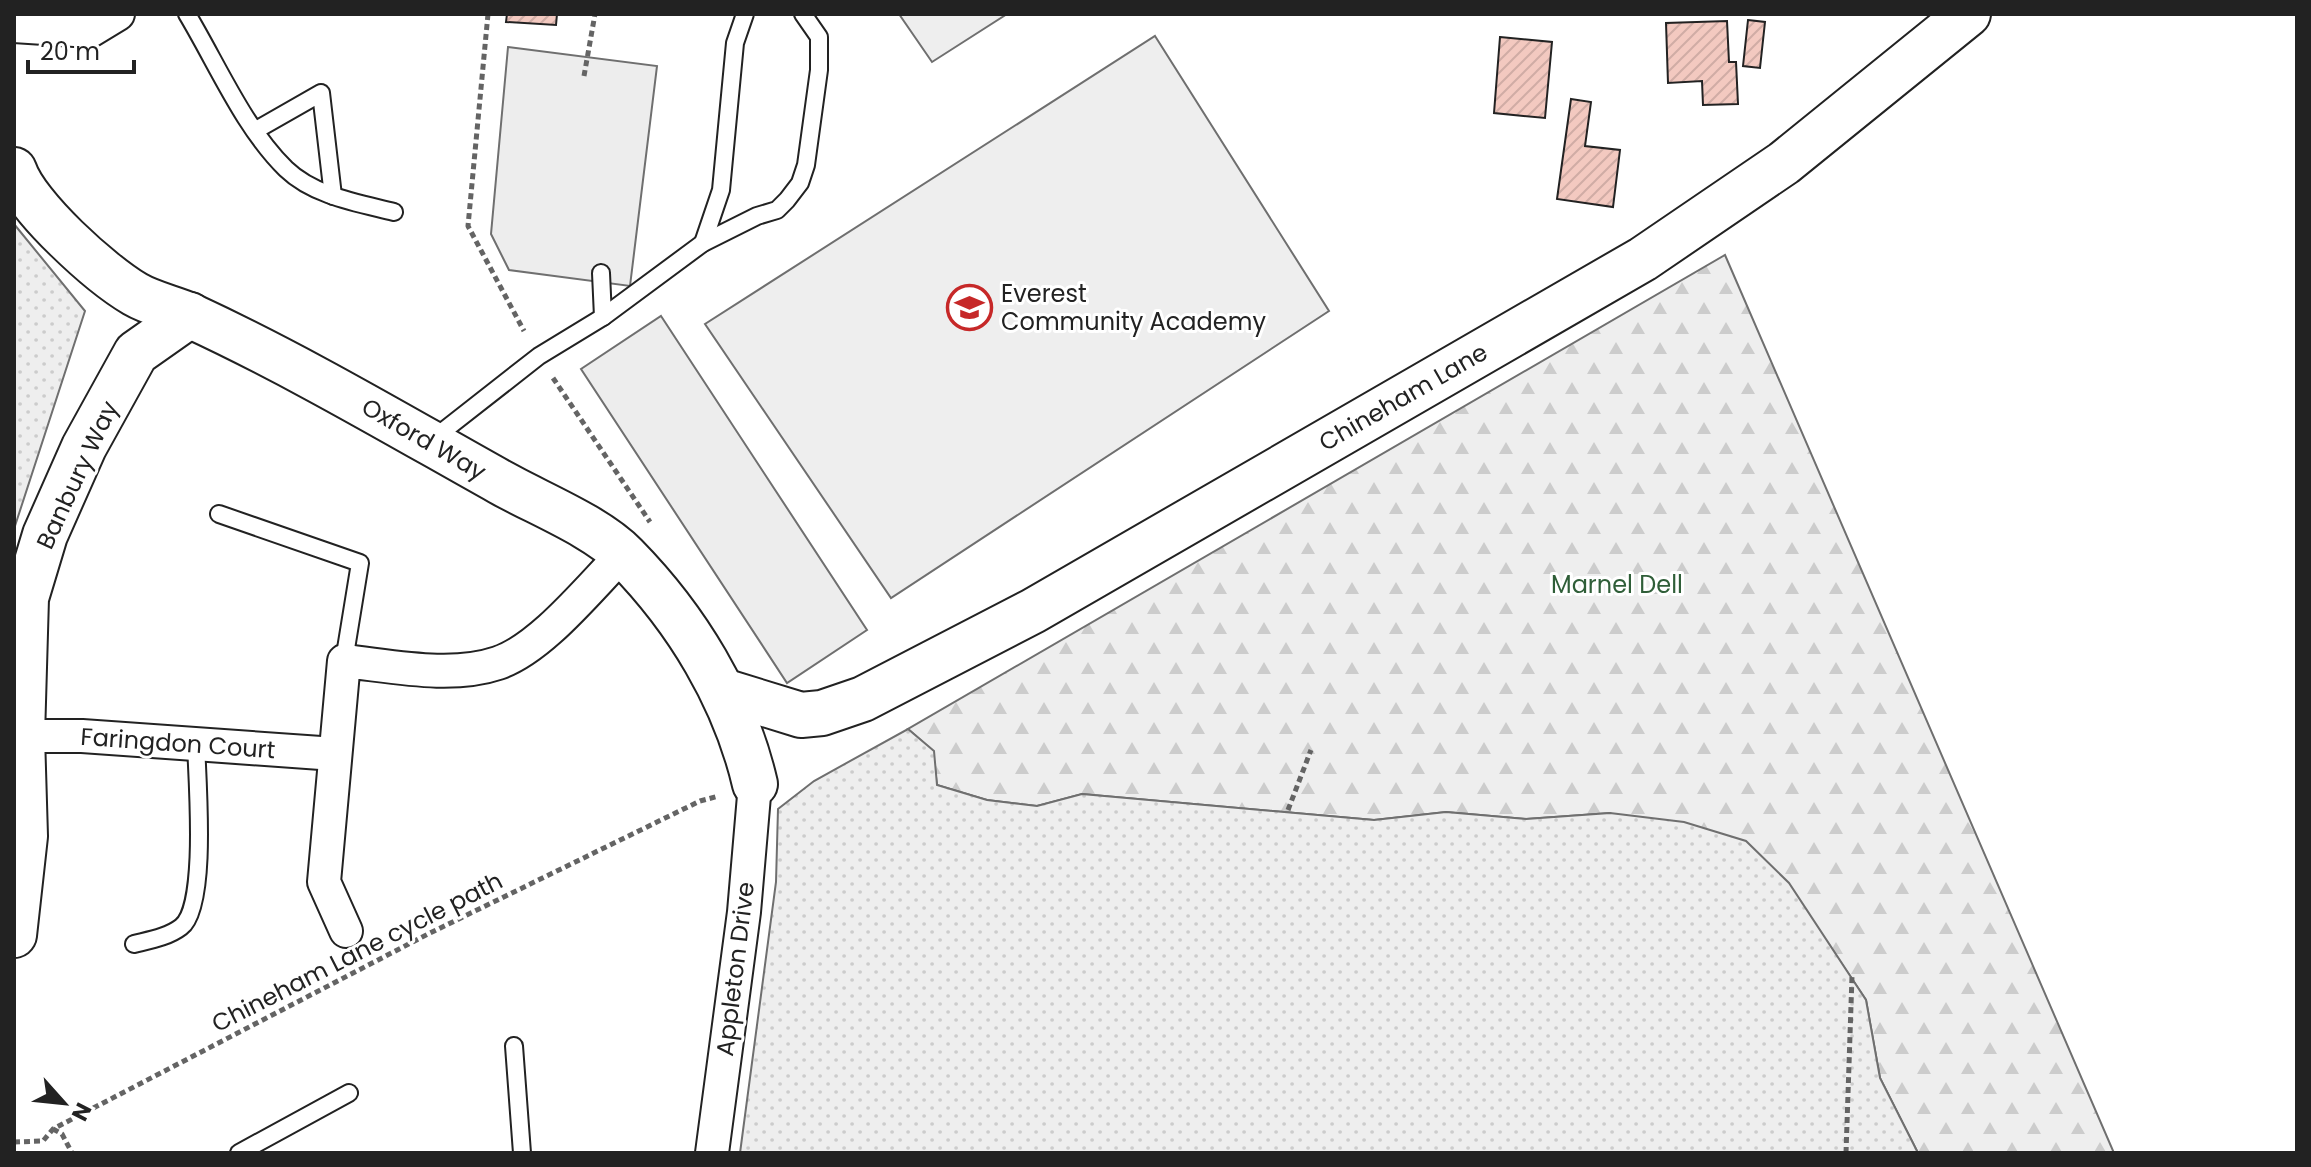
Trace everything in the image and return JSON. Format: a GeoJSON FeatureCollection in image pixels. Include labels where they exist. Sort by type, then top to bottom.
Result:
{"type":"FeatureCollection","features":[{"type":"Feature","properties":{"kind":"street"},"geometry":{"type":"LineString","coordinates":[[14,26],[90,31],[118,14]]}},
{"type":"Feature","properties":{"kind":"street","name":"Chineham Lane"},"geometry":{"type":"LineString","coordinates":[[723,691],[801,715],[822,713],[863,699],[1033,611],[1643,259],[1784,163],[1968,14]]}},
{"type":"Feature","properties":{"kind":"street","name":"Oxford Way"},"geometry":{"type":"LineString","coordinates":[[14,170],[27,199],[68,239],[135,294],[190,315],[430,441],[623,554],[679,620],[723,691],[741,776]]}},
{"type":"Feature","properties":{"kind":"street"},"geometry":{"type":"LineString","coordinates":[[135,294],[136,353]]}},
{"type":"Feature","properties":{"kind":"street"},"geometry":{"type":"LineString","coordinates":[[136,353],[190,315]]}},
{"type":"Feature","properties":{"kind":"street","name":"Banbury Way"},"geometry":{"type":"LineString","coordinates":[[14,935],[25,836],[22,736],[26,598],[45,535],[84,447],[136,353]]}},
{"type":"Feature","properties":{"kind":"street"},"geometry":{"type":"LineString","coordinates":[[346,931],[324,882],[344,661],[436,669],[467,669],[499,663],[534,641],[623,554]]}},
{"type":"Feature","properties":{"kind":"street","name":"Chineham Lane"},"geometry":{"type":"LineString","coordinates":[[741,776],[801,715]]}},
{"type":"Feature","properties":{"kind":"street","name":"Faringdon Court"},"geometry":{"type":"LineString","coordinates":[[22,736],[196,743],[335,754]]}},
{"type":"Feature","properties":{"kind":"street","name":"Appleton Drive"},"geometry":{"type":"LineString","coordinates":[[712,1153],[744,912],[741,776]]}},
{"type":"Feature","properties":{"kind":"lane"},"geometry":{"type":"LineString","coordinates":[[187,14],[256,130],[288,170],[333,196],[394,212]]}},
{"type":"Feature","properties":{"kind":"lane"},"geometry":{"type":"LineString","coordinates":[[703,243],[721,190],[735,43],[745,14]]}},
{"type":"Feature","properties":{"kind":"lane"},"geometry":{"type":"LineString","coordinates":[[430,441],[539,356],[603,317],[703,243],[757,216],[777,210],[800,183],[806,165],[819,70],[819,37],[803,14]]}},
{"type":"Feature","properties":{"kind":"lane"},"geometry":{"type":"LineString","coordinates":[[256,130],[321,93],[333,196]]}},
{"type":"Feature","properties":{"kind":"lane"},"geometry":{"type":"LineString","coordinates":[[601,273],[603,317]]}},
{"type":"Feature","properties":{"kind":"lane"},"geometry":{"type":"LineString","coordinates":[[219,514],[360,563],[344,661]]}},
{"type":"Feature","properties":{"kind":"lane"},"geometry":{"type":"LineString","coordinates":[[134,944],[183,926],[195,908],[198,883],[196,743]]}},
{"type":"Feature","properties":{"kind":"lane"},"geometry":{"type":"LineString","coordinates":[[514,1046],[522,1153]]}},
{"type":"Feature","properties":{"kind":"lane"},"geometry":{"type":"LineString","coordinates":[[239,1153],[349,1093]]}},
{"type":"Feature","properties":{"kind":"path"},"geometry":{"type":"LineString","coordinates":[[488,14],[468,226],[524,331]]}},
{"type":"Feature","properties":{"kind":"path"},"geometry":{"type":"LineString","coordinates":[[584,76],[595,14]]}},
{"type":"Feature","properties":{"kind":"path"},"geometry":{"type":"LineString","coordinates":[[1288,810],[1311,750]]}},
{"type":"Feature","properties":{"kind":"path","name":"Chineham Lane cycle path"},"geometry":{"type":"LineString","coordinates":[[14,1142],[43,1141],[53,1129],[428,934],[700,801],[741,776]]}},
{"type":"Feature","properties":{"kind":"path"},"geometry":{"type":"LineString","coordinates":[[1846,1153],[1852,976]]}},
{"type":"Feature","properties":{"kind":"path"},"geometry":{"type":"LineString","coordinates":[[53,1129],[62,1134],[72,1153]]}},
{"type":"Feature","properties":{"kind":"green space"},"geometry":{"type":"Polygon","coordinates":[[[899,14],[1007,14],[932,62],[899,14]]]}},
{"type":"Feature","properties":{"kind":"green space"},"geometry":{"type":"Polygon","coordinates":[[[1155,36],[1329,311],[891,598],[705,324],[1155,36]]]}},
{"type":"Feature","properties":{"kind":"green space"},"geometry":{"type":"Polygon","coordinates":[[[14,224],[85,311],[14,529],[14,224]]]}},
{"type":"Feature","properties":{"kind":"green space","name":"Marnel Dell"},"geometry":{"type":"Polygon","coordinates":[[[1725,255],[2114,1153],[1918,1153],[1880,1078],[1866,1000],[1825,939],[1610,813],[1526,819],[1446,812],[1374,820],[1082,794],[1037,806],[987,800],[937,785],[933,751],[908,729],[1725,255]]]}},
{"type":"Feature","properties":{"kind":"green space"},"geometry":{"type":"Polygon","coordinates":[[[908,729],[934,751],[937,785],[987,800],[1037,806],[1082,794],[1374,820],[1446,812],[1526,819],[1610,813],[1684,822],[1746,841],[1789,883],[1866,1000],[1880,1078],[1918,1153],[740,1153],[776,882],[778,809],[814,781],[908,729]]]}},
{"type":"Feature","properties":{"kind":"shaded area"},"geometry":{"type":"Polygon","coordinates":[[[508,47],[657,66],[630,286],[509,270],[491,234],[508,47]]]}},
{"type":"Feature","properties":{"kind":"shaded area"},"geometry":{"type":"Polygon","coordinates":[[[661,316],[867,630],[787,683],[581,369],[661,316]]]}},
{"type":"Feature","properties":{"kind":"building"},"geometry":{"type":"Polygon","coordinates":[[[507,14],[557,14],[556,25],[506,22],[507,14]]]}},
{"type":"Feature","properties":{"kind":"building"},"geometry":{"type":"Polygon","coordinates":[[[1748,20],[1765,22],[1760,68],[1743,66],[1748,20]]]}},
{"type":"Feature","properties":{"kind":"building"},"geometry":{"type":"Polygon","coordinates":[[[1727,21],[1729,62],[1736,62],[1738,104],[1703,105],[1702,81],[1668,83],[1666,23],[1727,21]]]}},
{"type":"Feature","properties":{"kind":"building"},"geometry":{"type":"Polygon","coordinates":[[[1500,37],[1552,42],[1545,118],[1494,113],[1500,37]]]}},
{"type":"Feature","properties":{"kind":"building"},"geometry":{"type":"Polygon","coordinates":[[[1571,99],[1591,102],[1585,146],[1620,150],[1613,207],[1557,199],[1571,99]]]}},
{"type":"Feature","properties":{"kind":"place","name":"Everest Community Academy"},"geometry":{"type":"Point","coordinates":[970,307]}}]}
